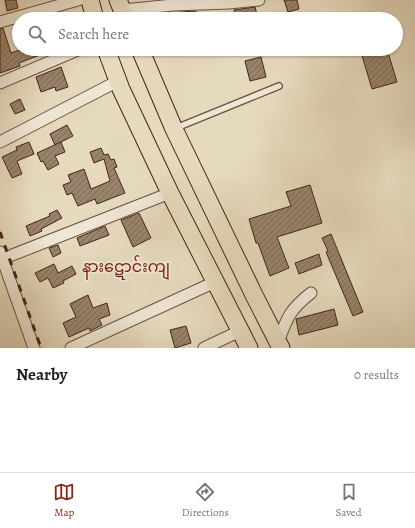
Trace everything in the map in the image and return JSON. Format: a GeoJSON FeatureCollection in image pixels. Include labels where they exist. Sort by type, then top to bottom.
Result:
{"type":"FeatureCollection","features":[{"type":"Feature","properties":{"kind":"main road"},"geometry":{"type":"LineString","coordinates":[[90,0],[93,12]]}},
{"type":"Feature","properties":{"kind":"main road"},"geometry":{"type":"LineString","coordinates":[[109,56],[118,81],[170,193],[249,348]]}},
{"type":"Feature","properties":{"kind":"main road"},"geometry":{"type":"LineString","coordinates":[[143,56],[174,129],[279,345]]}},
{"type":"Feature","properties":{"kind":"street"},"geometry":{"type":"LineString","coordinates":[[35,12],[78,0]]}},
{"type":"Feature","properties":{"kind":"street"},"geometry":{"type":"LineString","coordinates":[[122,10],[173,5],[229,3],[259,0]]}},
{"type":"Feature","properties":{"kind":"street"},"geometry":{"type":"LineString","coordinates":[[0,22],[12,19]]}},
{"type":"Feature","properties":{"kind":"street"},"geometry":{"type":"LineString","coordinates":[[0,83],[64,56]]}},
{"type":"Feature","properties":{"kind":"street"},"geometry":{"type":"LineString","coordinates":[[0,142],[118,81]]}},
{"type":"Feature","properties":{"kind":"street"},"geometry":{"type":"LineString","coordinates":[[34,348],[1,256],[170,193]]}},
{"type":"Feature","properties":{"kind":"street"},"geometry":{"type":"LineString","coordinates":[[71,348],[215,282]]}},
{"type":"Feature","properties":{"kind":"street"},"geometry":{"type":"LineString","coordinates":[[279,345],[287,318],[297,304],[311,293]]}},
{"type":"Feature","properties":{"kind":"street"},"geometry":{"type":"LineString","coordinates":[[204,348],[240,331]]}},
{"type":"Feature","properties":{"kind":"lane"},"geometry":{"type":"LineString","coordinates":[[174,129],[279,86]]}},
{"type":"Feature","properties":{"kind":"building"},"geometry":{"type":"Polygon","coordinates":[[[5,0],[16,0],[18,8],[7,11],[5,0]]]}},
{"type":"Feature","properties":{"kind":"building"},"geometry":{"type":"Polygon","coordinates":[[[284,0],[297,0],[299,9],[288,12],[284,0]]]}},
{"type":"Feature","properties":{"kind":"building"},"geometry":{"type":"Polygon","coordinates":[[[255,7],[256,12],[234,12],[234,10],[255,7]]]}},
{"type":"Feature","properties":{"kind":"building"},"geometry":{"type":"Polygon","coordinates":[[[3,28],[12,56],[37,56],[19,63],[20,66],[0,73],[0,29],[3,28]]]}},
{"type":"Feature","properties":{"kind":"building"},"geometry":{"type":"Polygon","coordinates":[[[362,56],[389,56],[397,82],[372,89],[362,56]]]}},
{"type":"Feature","properties":{"kind":"building"},"geometry":{"type":"Polygon","coordinates":[[[261,57],[266,77],[250,81],[245,61],[261,57]]]}},
{"type":"Feature","properties":{"kind":"building"},"geometry":{"type":"Polygon","coordinates":[[[61,67],[68,87],[56,91],[55,87],[41,92],[36,77],[61,67]]]}},
{"type":"Feature","properties":{"kind":"building"},"geometry":{"type":"Polygon","coordinates":[[[20,99],[25,110],[15,114],[10,104],[20,99]]]}},
{"type":"Feature","properties":{"kind":"building"},"geometry":{"type":"Polygon","coordinates":[[[67,125],[73,136],[55,145],[50,134],[67,125]]]}},
{"type":"Feature","properties":{"kind":"building"},"geometry":{"type":"Polygon","coordinates":[[[29,142],[34,154],[17,161],[22,174],[12,178],[2,157],[17,150],[16,147],[29,142]]]}},
{"type":"Feature","properties":{"kind":"building"},"geometry":{"type":"Polygon","coordinates":[[[61,142],[65,152],[55,156],[59,164],[48,170],[43,161],[41,162],[37,153],[61,142]]]}},
{"type":"Feature","properties":{"kind":"building"},"geometry":{"type":"Polygon","coordinates":[[[101,148],[104,155],[108,154],[111,160],[114,159],[117,167],[114,168],[125,193],[97,204],[95,199],[78,206],[72,193],[67,195],[63,185],[71,182],[68,175],[84,169],[91,189],[110,181],[104,159],[94,163],[90,152],[101,148]]]}},
{"type":"Feature","properties":{"kind":"building"},"geometry":{"type":"Polygon","coordinates":[[[310,185],[322,223],[277,237],[289,268],[270,276],[258,243],[256,243],[249,219],[291,206],[286,192],[310,185]]]}},
{"type":"Feature","properties":{"kind":"building"},"geometry":{"type":"Polygon","coordinates":[[[57,210],[62,218],[41,229],[42,231],[30,236],[26,226],[50,216],[49,214],[57,210]]]}},
{"type":"Feature","properties":{"kind":"building"},"geometry":{"type":"Polygon","coordinates":[[[139,213],[151,238],[133,247],[121,220],[139,213]]]}},
{"type":"Feature","properties":{"kind":"building"},"geometry":{"type":"Polygon","coordinates":[[[105,226],[109,235],[80,246],[77,238],[105,226]]]}},
{"type":"Feature","properties":{"kind":"building"},"geometry":{"type":"Polygon","coordinates":[[[331,234],[363,312],[353,316],[326,252],[328,251],[322,238],[331,234]]]}},
{"type":"Feature","properties":{"kind":"building"},"geometry":{"type":"Polygon","coordinates":[[[58,245],[61,253],[53,257],[49,248],[58,245]]]}},
{"type":"Feature","properties":{"kind":"building"},"geometry":{"type":"Polygon","coordinates":[[[319,254],[322,265],[299,274],[295,263],[319,254]]]}},
{"type":"Feature","properties":{"kind":"building"},"geometry":{"type":"Polygon","coordinates":[[[54,264],[58,273],[72,266],[76,274],[63,281],[64,283],[53,288],[48,278],[40,282],[35,273],[54,264]]]}},
{"type":"Feature","properties":{"kind":"building"},"geometry":{"type":"Polygon","coordinates":[[[88,295],[93,308],[107,303],[110,315],[99,319],[102,325],[90,331],[89,328],[69,337],[63,323],[76,317],[70,304],[88,295]]]}},
{"type":"Feature","properties":{"kind":"building"},"geometry":{"type":"Polygon","coordinates":[[[334,309],[338,325],[299,335],[296,319],[334,309]]]}},
{"type":"Feature","properties":{"kind":"building"},"geometry":{"type":"Polygon","coordinates":[[[186,326],[191,343],[175,348],[170,330],[186,326]]]}},
{"type":"Feature","properties":{"kind":"railway"},"geometry":{"type":"LineString","coordinates":[[0,232],[41,348]]}},
{"type":"Feature","properties":{"kind":"district","name":"နားဋောင်းကျ"},"geometry":{"type":"Point","coordinates":[126,266]}}]}
